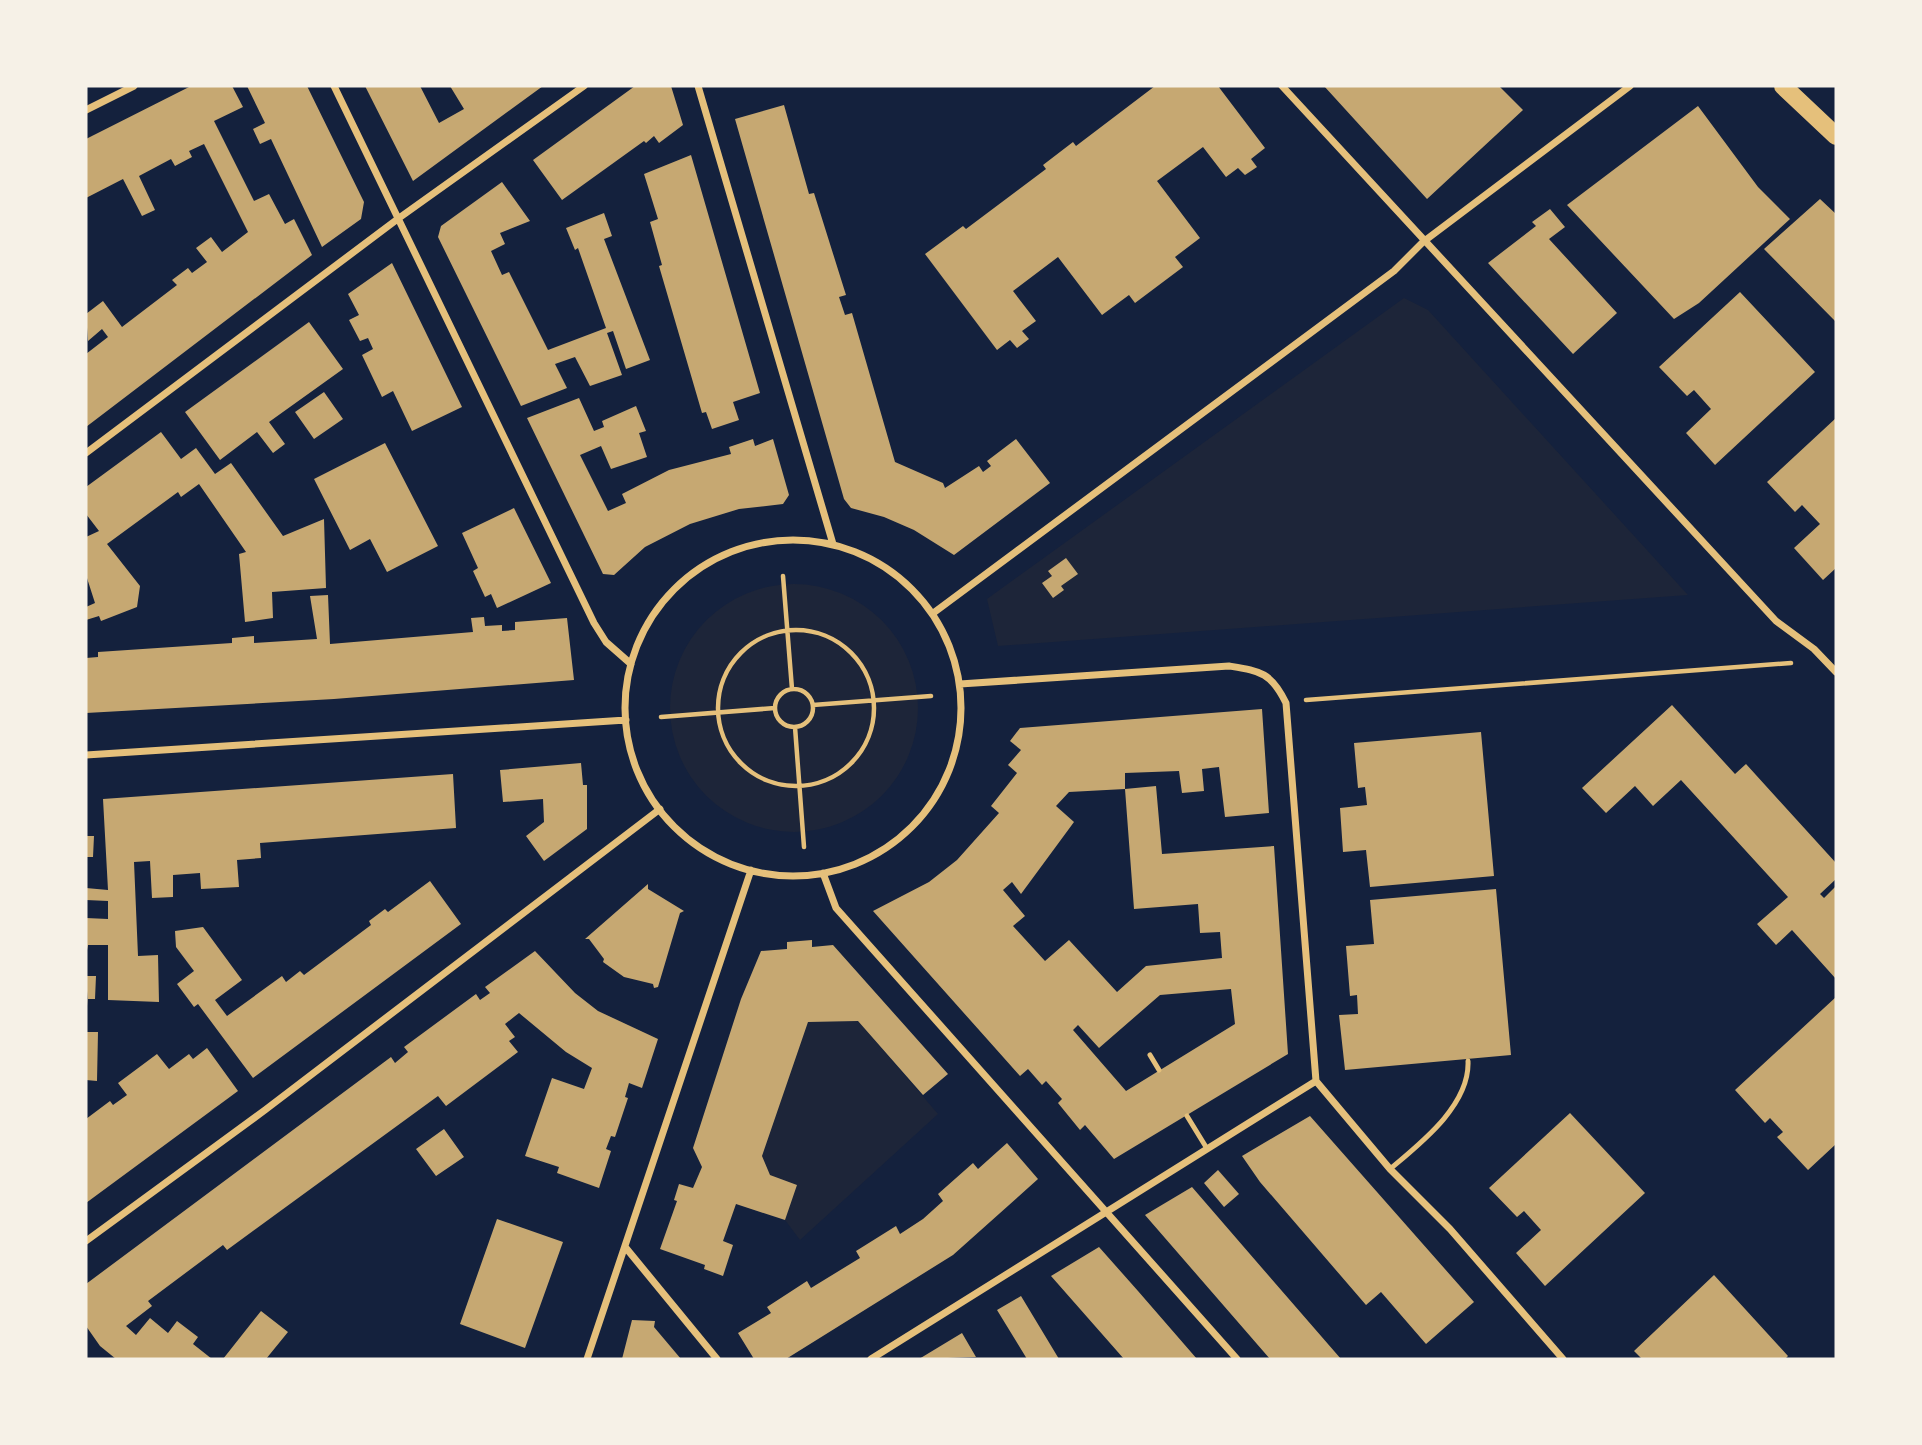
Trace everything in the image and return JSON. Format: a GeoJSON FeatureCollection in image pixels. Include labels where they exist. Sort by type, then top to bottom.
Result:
{"type":"FeatureCollection","features":[{"type":"Feature","properties":{"kind":"main road"},"geometry":{"type":"LineString","coordinates":[[1783,86],[1836,136]]}},
{"type":"Feature","properties":{"kind":"street"},"geometry":{"type":"LineString","coordinates":[[86,110],[134,86]]}},
{"type":"Feature","properties":{"kind":"street"},"geometry":{"type":"LineString","coordinates":[[334,86],[594,623],[606,642],[631,664]]}},
{"type":"Feature","properties":{"kind":"street"},"geometry":{"type":"LineString","coordinates":[[86,453],[399,218],[584,86]]}},
{"type":"Feature","properties":{"kind":"street"},"geometry":{"type":"LineString","coordinates":[[698,86],[833,544]]}},
{"type":"Feature","properties":{"kind":"street"},"geometry":{"type":"LineString","coordinates":[[1282,86],[1423,242],[1776,621],[1814,649],[1836,672]]}},
{"type":"Feature","properties":{"kind":"street"},"geometry":{"type":"LineString","coordinates":[[932,614],[1394,271],[1423,242],[1630,86]]}},
{"type":"Feature","properties":{"kind":"street"},"geometry":{"type":"LineString","coordinates":[[782,540],[833,544],[886,568],[918,596],[932,614],[950,648],[960,684],[959,736],[943,785],[929,807],[912,826],[871,857],[822,873],[787,876],[751,870],[701,847],[679,830],[660,809],[639,774],[626,720],[631,664],[652,617],[686,578],[708,563],[756,544],[782,540]]}},
{"type":"Feature","properties":{"kind":"street"},"geometry":{"type":"LineString","coordinates":[[960,684],[1228,666],[1261,671],[1278,685],[1286,703],[1317,1082],[1390,1169],[1450,1229],[1563,1359]]}},
{"type":"Feature","properties":{"kind":"street"},"geometry":{"type":"LineString","coordinates":[[86,755],[626,720]]}},
{"type":"Feature","properties":{"kind":"street"},"geometry":{"type":"LineString","coordinates":[[86,1241],[265,1110],[660,809]]}},
{"type":"Feature","properties":{"kind":"street"},"geometry":{"type":"LineString","coordinates":[[587,1359],[751,870]]}},
{"type":"Feature","properties":{"kind":"street"},"geometry":{"type":"LineString","coordinates":[[822,873],[836,908],[1104,1213],[1237,1359]]}},
{"type":"Feature","properties":{"kind":"street"},"geometry":{"type":"LineString","coordinates":[[871,1359],[1206,1147],[1317,1082]]}},
{"type":"Feature","properties":{"kind":"street"},"geometry":{"type":"LineString","coordinates":[[625,1248],[717,1359]]}},
{"type":"Feature","properties":{"kind":"lane"},"geometry":{"type":"LineString","coordinates":[[1150,1055],[1160,1070]]}},
{"type":"Feature","properties":{"kind":"lane"},"geometry":{"type":"LineString","coordinates":[[1390,1169],[1441,1121],[1461,1093],[1469,1072],[1468,1061]]}},
{"type":"Feature","properties":{"kind":"lane"},"geometry":{"type":"LineString","coordinates":[[1187,1116],[1206,1147]]}},
{"type":"Feature","properties":{"kind":"path"},"geometry":{"type":"LineString","coordinates":[[783,576],[792,689]]}},
{"type":"Feature","properties":{"kind":"path"},"geometry":{"type":"LineString","coordinates":[[788,630],[813,632],[836,641],[856,657],[869,678],[874,701],[872,727],[862,751],[845,769],[823,782],[800,786],[774,783],[752,773],[735,757],[722,736],[718,712],[720,688],[729,666],[755,642],[788,630]]}},
{"type":"Feature","properties":{"kind":"path"},"geometry":{"type":"LineString","coordinates":[[1305,701],[1791,663]]}},
{"type":"Feature","properties":{"kind":"path"},"geometry":{"type":"LineString","coordinates":[[792,689],[806,693],[813,705],[809,720],[795,727],[781,722],[775,708],[780,695],[792,689]]}},
{"type":"Feature","properties":{"kind":"path"},"geometry":{"type":"LineString","coordinates":[[813,705],[931,696]]}},
{"type":"Feature","properties":{"kind":"path"},"geometry":{"type":"LineString","coordinates":[[661,717],[775,708]]}},
{"type":"Feature","properties":{"kind":"path"},"geometry":{"type":"LineString","coordinates":[[795,727],[804,847]]}},
{"type":"Feature","properties":{"kind":"shaded area"},"geometry":{"type":"Polygon","coordinates":[[[1404,298],[1428,310],[1688,595],[998,646],[987,599],[1404,298]]]}},
{"type":"Feature","properties":{"kind":"shaded area"},"geometry":{"type":"Polygon","coordinates":[[[782,584],[806,584],[853,598],[882,620],[909,660],[916,684],[916,732],[909,756],[882,796],[842,823],[806,832],[782,832],[735,818],[715,804],[698,787],[684,767],[675,744],[670,720],[670,696],[684,649],[698,629],[715,612],[735,598],[758,589],[782,584]]]}},
{"type":"Feature","properties":{"kind":"shaded area"},"geometry":{"type":"Polygon","coordinates":[[[858,1021],[938,1114],[800,1240],[785,1220],[797,1185],[770,1175],[762,1156],[808,1022],[858,1021]]]}},
{"type":"Feature","properties":{"kind":"building"},"geometry":{"type":"Polygon","coordinates":[[[191,86],[232,86],[243,107],[214,121],[254,201],[269,194],[285,224],[294,219],[312,255],[86,427],[86,354],[108,337],[102,329],[88,341],[86,314],[103,301],[122,327],[177,285],[172,280],[188,268],[192,273],[207,262],[196,248],[211,237],[222,252],[248,232],[204,144],[189,151],[192,157],[175,166],[171,159],[139,176],[155,210],[142,216],[123,179],[86,198],[86,139],[191,86]]]}},
{"type":"Feature","properties":{"kind":"building"},"geometry":{"type":"Polygon","coordinates":[[[247,86],[307,86],[364,202],[361,219],[322,247],[271,139],[260,144],[253,129],[265,123],[247,86]]]}},
{"type":"Feature","properties":{"kind":"building"},"geometry":{"type":"Polygon","coordinates":[[[365,86],[420,86],[439,123],[464,109],[450,86],[543,86],[413,181],[365,86]]]}},
{"type":"Feature","properties":{"kind":"building"},"geometry":{"type":"Polygon","coordinates":[[[635,86],[671,86],[683,125],[659,143],[654,136],[646,143],[644,141],[562,200],[533,160],[635,86]]]}},
{"type":"Feature","properties":{"kind":"building"},"geometry":{"type":"Polygon","coordinates":[[[1155,86],[1218,86],[1265,148],[1251,159],[1257,167],[1245,175],[1238,168],[1226,177],[1203,147],[1157,181],[1200,238],[1175,257],[1183,267],[1135,303],[1129,295],[1102,315],[1058,257],[1013,291],[1036,321],[1022,331],[1029,339],[1017,348],[1010,340],[997,350],[925,254],[963,226],[966,229],[1046,169],[1043,165],[1073,142],[1076,146],[1155,86]]]}},
{"type":"Feature","properties":{"kind":"building"},"geometry":{"type":"Polygon","coordinates":[[[1324,86],[1499,86],[1523,110],[1427,199],[1324,86]]]}},
{"type":"Feature","properties":{"kind":"building"},"geometry":{"type":"Polygon","coordinates":[[[784,105],[809,194],[814,193],[846,295],[839,297],[845,315],[852,313],[895,462],[943,483],[945,488],[979,466],[983,472],[991,466],[987,461],[1016,439],[1050,483],[954,555],[914,530],[884,517],[851,508],[844,499],[735,119],[784,105]]]}},
{"type":"Feature","properties":{"kind":"building"},"geometry":{"type":"Polygon","coordinates":[[[1698,106],[1758,187],[1790,219],[1699,303],[1674,319],[1567,205],[1698,106]]]}},
{"type":"Feature","properties":{"kind":"building"},"geometry":{"type":"Polygon","coordinates":[[[691,155],[760,393],[733,402],[739,420],[712,429],[706,412],[702,413],[659,266],[662,265],[650,222],[658,219],[644,174],[691,155]]]}},
{"type":"Feature","properties":{"kind":"building"},"geometry":{"type":"Polygon","coordinates":[[[502,182],[530,221],[500,233],[505,244],[491,251],[502,275],[509,272],[548,350],[606,328],[578,248],[575,250],[566,228],[604,213],[612,236],[604,239],[650,360],[626,369],[613,331],[607,333],[622,375],[590,386],[575,357],[555,364],[567,388],[521,406],[438,237],[441,226],[502,182]]]}},
{"type":"Feature","properties":{"kind":"building"},"geometry":{"type":"Polygon","coordinates":[[[1820,199],[1836,214],[1836,322],[1764,249],[1820,199]]]}},
{"type":"Feature","properties":{"kind":"building"},"geometry":{"type":"Polygon","coordinates":[[[1550,209],[1565,227],[1549,239],[1617,313],[1573,354],[1488,263],[1536,226],[1532,222],[1550,209]]]}},
{"type":"Feature","properties":{"kind":"building"},"geometry":{"type":"Polygon","coordinates":[[[392,263],[462,407],[412,431],[393,391],[382,397],[362,355],[373,349],[368,338],[360,341],[349,320],[359,315],[348,294],[392,263]]]}},
{"type":"Feature","properties":{"kind":"building"},"geometry":{"type":"Polygon","coordinates":[[[1740,292],[1815,372],[1715,465],[1686,433],[1711,409],[1694,390],[1687,396],[1659,367],[1740,292]]]}},
{"type":"Feature","properties":{"kind":"building"},"geometry":{"type":"Polygon","coordinates":[[[309,322],[343,369],[269,422],[285,444],[273,453],[257,432],[220,460],[185,412],[309,322]]]}},
{"type":"Feature","properties":{"kind":"building"},"geometry":{"type":"Polygon","coordinates":[[[324,392],[343,419],[314,439],[295,412],[324,392]]]}},
{"type":"Feature","properties":{"kind":"building"},"geometry":{"type":"Polygon","coordinates":[[[579,398],[594,431],[604,427],[602,421],[636,406],[646,431],[639,433],[647,457],[611,469],[601,446],[580,455],[608,511],[626,503],[622,494],[669,470],[731,454],[729,447],[753,439],[755,446],[773,439],[789,495],[783,504],[739,509],[690,524],[645,547],[614,575],[603,574],[527,418],[579,398]]]}},
{"type":"Feature","properties":{"kind":"building"},"geometry":{"type":"Polygon","coordinates":[[[1836,418],[1836,568],[1823,580],[1794,548],[1820,524],[1802,505],[1795,512],[1767,482],[1836,418]]]}},
{"type":"Feature","properties":{"kind":"building"},"geometry":{"type":"Polygon","coordinates":[[[161,432],[181,459],[196,448],[215,474],[231,463],[283,536],[324,519],[326,588],[272,592],[273,618],[245,622],[239,554],[246,552],[199,484],[181,497],[178,492],[107,544],[140,586],[137,607],[101,621],[99,616],[86,620],[86,607],[95,603],[86,575],[86,537],[99,531],[86,514],[86,487],[161,432]]]}},
{"type":"Feature","properties":{"kind":"building"},"geometry":{"type":"Polygon","coordinates":[[[385,443],[438,546],[387,572],[370,539],[350,550],[314,479],[385,443]]]}},
{"type":"Feature","properties":{"kind":"building"},"geometry":{"type":"Polygon","coordinates":[[[514,508],[551,583],[497,608],[491,594],[485,597],[473,571],[478,568],[462,533],[514,508]]]}},
{"type":"Feature","properties":{"kind":"building"},"geometry":{"type":"Polygon","coordinates":[[[1066,558],[1078,574],[1061,586],[1064,590],[1053,598],[1042,583],[1052,576],[1048,571],[1066,558]]]}},
{"type":"Feature","properties":{"kind":"building"},"geometry":{"type":"Polygon","coordinates":[[[328,595],[330,644],[473,632],[471,618],[484,617],[485,626],[502,625],[502,631],[515,630],[515,622],[567,618],[574,680],[334,699],[86,713],[86,658],[98,657],[98,652],[232,643],[232,638],[254,636],[254,643],[317,639],[310,596],[328,595]]]}},
{"type":"Feature","properties":{"kind":"building"},"geometry":{"type":"Polygon","coordinates":[[[1672,705],[1735,774],[1746,764],[1836,863],[1836,879],[1820,894],[1824,898],[1836,886],[1836,979],[1792,930],[1776,945],[1757,924],[1788,897],[1681,780],[1653,806],[1635,786],[1606,813],[1582,788],[1672,705]]]}},
{"type":"Feature","properties":{"kind":"building"},"geometry":{"type":"Polygon","coordinates":[[[1262,709],[1269,813],[1225,817],[1219,767],[1202,769],[1204,791],[1182,793],[1179,771],[1125,773],[1125,789],[1156,786],[1162,854],[1274,846],[1288,1054],[1114,1159],[1085,1125],[1080,1130],[1058,1103],[1062,1099],[1046,1081],[1042,1085],[1028,1069],[1020,1076],[873,911],[929,882],[957,860],[999,813],[991,806],[1017,773],[1008,765],[1021,750],[1010,741],[1020,728],[1262,709]],[[1125,789],[1069,792],[1056,806],[1074,822],[1021,894],[1012,882],[1003,890],[1025,916],[1013,926],[1045,961],[1069,940],[1117,992],[1146,966],[1222,958],[1220,932],[1200,933],[1198,904],[1134,909],[1125,789]],[[1231,989],[1160,995],[1099,1048],[1078,1025],[1073,1030],[1126,1091],[1235,1024],[1231,989]]]}},
{"type":"Feature","properties":{"kind":"building"},"geometry":{"type":"Polygon","coordinates":[[[1481,732],[1494,876],[1370,887],[1366,850],[1343,852],[1340,808],[1367,805],[1365,787],[1358,788],[1354,743],[1481,732]]]}},
{"type":"Feature","properties":{"kind":"building"},"geometry":{"type":"Polygon","coordinates":[[[581,763],[583,785],[587,785],[587,829],[544,861],[526,836],[544,822],[543,799],[503,802],[500,770],[581,763]]]}},
{"type":"Feature","properties":{"kind":"building"},"geometry":{"type":"Polygon","coordinates":[[[453,774],[456,828],[260,843],[261,858],[237,860],[239,887],[201,889],[200,873],[173,875],[173,897],[152,898],[150,861],[134,862],[138,956],[158,955],[159,1002],[108,1000],[108,945],[88,945],[86,955],[86,918],[108,919],[108,901],[86,900],[86,888],[108,890],[103,799],[453,774]]]}},
{"type":"Feature","properties":{"kind":"building"},"geometry":{"type":"Polygon","coordinates":[[[86,836],[94,836],[93,857],[86,857],[86,836]]]}},
{"type":"Feature","properties":{"kind":"building"},"geometry":{"type":"Polygon","coordinates":[[[430,881],[461,924],[253,1078],[198,1004],[194,1007],[177,984],[194,971],[176,947],[175,931],[203,927],[242,980],[215,1000],[227,1016],[282,976],[286,982],[300,971],[304,975],[371,925],[369,921],[385,909],[388,912],[430,881]]]}},
{"type":"Feature","properties":{"kind":"building"},"geometry":{"type":"Polygon","coordinates":[[[648,884],[648,889],[684,911],[680,913],[658,987],[654,988],[653,984],[624,977],[603,962],[604,959],[589,939],[585,939],[648,884]]]}},
{"type":"Feature","properties":{"kind":"building"},"geometry":{"type":"Polygon","coordinates":[[[1496,889],[1511,1055],[1345,1070],[1339,1015],[1358,1014],[1357,995],[1350,996],[1346,946],[1374,944],[1370,900],[1496,889]]]}},
{"type":"Feature","properties":{"kind":"building"},"geometry":{"type":"Polygon","coordinates":[[[812,940],[812,947],[833,945],[948,1074],[923,1095],[858,1021],[808,1022],[762,1156],[770,1175],[797,1185],[785,1220],[736,1204],[723,1241],[733,1245],[723,1276],[704,1269],[705,1265],[660,1249],[677,1201],[674,1200],[679,1184],[693,1188],[702,1167],[693,1148],[741,999],[761,951],[787,949],[787,942],[812,940]]]}},
{"type":"Feature","properties":{"kind":"building"},"geometry":{"type":"Polygon","coordinates":[[[535,951],[575,993],[598,1011],[658,1039],[642,1088],[629,1083],[625,1097],[628,1098],[615,1137],[611,1136],[606,1149],[611,1151],[599,1188],[557,1173],[559,1167],[525,1156],[552,1078],[584,1089],[592,1068],[566,1052],[519,1013],[505,1024],[515,1037],[509,1041],[518,1052],[446,1106],[438,1096],[227,1250],[223,1245],[148,1301],[152,1306],[126,1326],[136,1335],[150,1318],[168,1333],[177,1321],[198,1337],[193,1344],[212,1359],[116,1359],[100,1346],[86,1326],[86,1284],[391,1057],[395,1063],[408,1052],[404,1047],[476,994],[480,1000],[490,993],[485,987],[535,951]]]}},
{"type":"Feature","properties":{"kind":"building"},"geometry":{"type":"Polygon","coordinates":[[[86,976],[96,976],[95,999],[88,999],[88,1006],[86,976]]]}},
{"type":"Feature","properties":{"kind":"building"},"geometry":{"type":"Polygon","coordinates":[[[1836,997],[1836,1144],[1808,1170],[1777,1137],[1783,1132],[1770,1118],[1765,1123],[1735,1090],[1836,997]]]}},
{"type":"Feature","properties":{"kind":"building"},"geometry":{"type":"Polygon","coordinates":[[[86,1032],[98,1032],[97,1081],[86,1080],[86,1032]]]}},
{"type":"Feature","properties":{"kind":"building"},"geometry":{"type":"Polygon","coordinates":[[[207,1048],[238,1091],[86,1203],[86,1119],[110,1101],[113,1105],[127,1095],[118,1083],[157,1054],[169,1069],[189,1054],[193,1059],[207,1048]]]}},
{"type":"Feature","properties":{"kind":"building"},"geometry":{"type":"Polygon","coordinates":[[[1570,1113],[1645,1193],[1545,1286],[1516,1253],[1541,1230],[1524,1211],[1517,1217],[1489,1188],[1570,1113]]]}},
{"type":"Feature","properties":{"kind":"building"},"geometry":{"type":"Polygon","coordinates":[[[1310,1116],[1474,1302],[1426,1344],[1381,1292],[1366,1305],[1260,1182],[1242,1156],[1310,1116]]]}},
{"type":"Feature","properties":{"kind":"building"},"geometry":{"type":"Polygon","coordinates":[[[444,1129],[464,1157],[436,1176],[416,1149],[444,1129]]]}},
{"type":"Feature","properties":{"kind":"building"},"geometry":{"type":"Polygon","coordinates":[[[1007,1143],[1038,1179],[953,1255],[786,1359],[754,1359],[738,1333],[771,1313],[767,1307],[807,1281],[811,1288],[860,1258],[856,1251],[896,1226],[900,1234],[923,1219],[943,1201],[938,1194],[973,1163],[978,1169],[1007,1143]]]}},
{"type":"Feature","properties":{"kind":"building"},"geometry":{"type":"Polygon","coordinates":[[[1218,1170],[1239,1194],[1224,1207],[1204,1183],[1218,1170]]]}},
{"type":"Feature","properties":{"kind":"building"},"geometry":{"type":"Polygon","coordinates":[[[1192,1187],[1341,1359],[1270,1359],[1145,1215],[1192,1187]]]}},
{"type":"Feature","properties":{"kind":"building"},"geometry":{"type":"Polygon","coordinates":[[[497,1219],[563,1242],[525,1348],[460,1324],[497,1219]]]}},
{"type":"Feature","properties":{"kind":"building"},"geometry":{"type":"Polygon","coordinates":[[[1099,1247],[1197,1359],[1124,1359],[1051,1276],[1099,1247]]]}},
{"type":"Feature","properties":{"kind":"building"},"geometry":{"type":"Polygon","coordinates":[[[1714,1275],[1788,1356],[1785,1359],[1642,1359],[1634,1351],[1714,1275]]]}},
{"type":"Feature","properties":{"kind":"building"},"geometry":{"type":"Polygon","coordinates":[[[1021,1296],[1059,1359],[1027,1359],[997,1310],[1021,1296]]]}},
{"type":"Feature","properties":{"kind":"building"},"geometry":{"type":"Polygon","coordinates":[[[261,1311],[288,1332],[266,1359],[223,1359],[261,1311]]]}},
{"type":"Feature","properties":{"kind":"building"},"geometry":{"type":"Polygon","coordinates":[[[632,1320],[655,1321],[654,1327],[681,1359],[622,1359],[632,1320]]]}},
{"type":"Feature","properties":{"kind":"building"},"geometry":{"type":"Polygon","coordinates":[[[962,1333],[976,1357],[919,1359],[962,1333]]]}}]}
